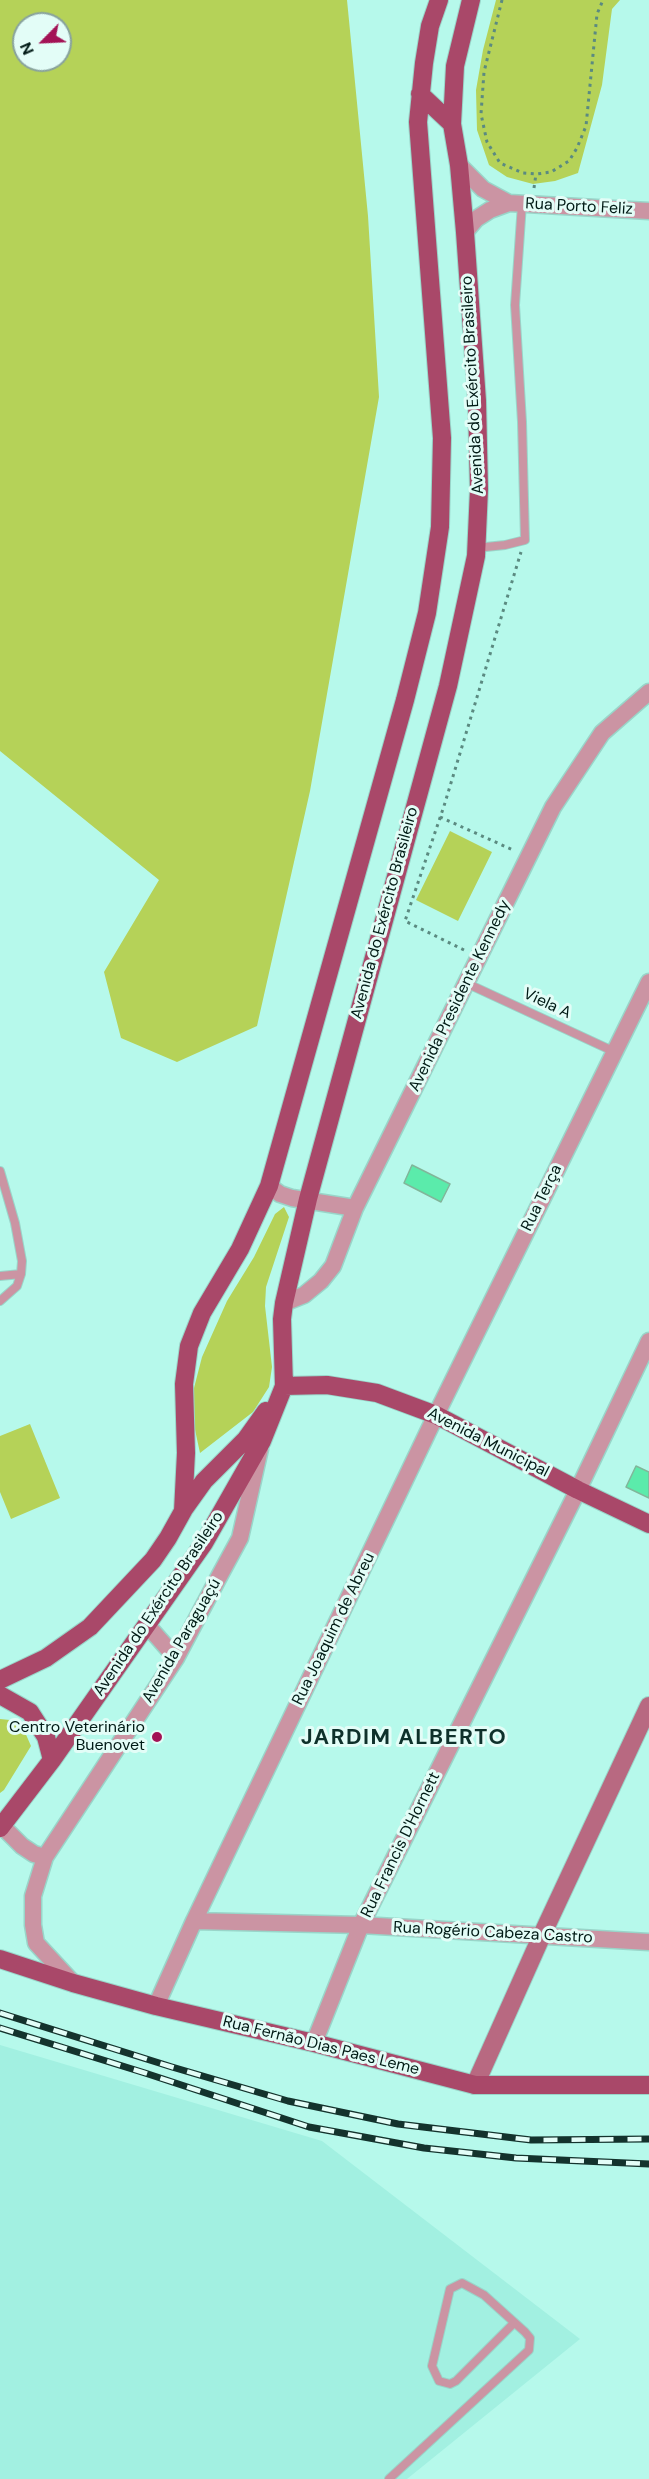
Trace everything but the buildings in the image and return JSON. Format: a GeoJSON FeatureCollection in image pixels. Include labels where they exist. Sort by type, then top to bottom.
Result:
{"type":"FeatureCollection","features":[{"type":"Feature","properties":{"kind":"main road","name":"Avenida do Exército Brasileiro"},"geometry":{"type":"LineString","coordinates":[[0,1680],[46,1658],[90,1627],[153,1560],[183,1511],[186,1453],[184,1384],[189,1346],[202,1313],[240,1249],[269,1186],[405,700],[427,613],[440,527],[442,438],[418,122],[430,26],[439,0]]}},
{"type":"Feature","properties":{"kind":"main road","name":"Avenida do Exército Brasileiro"},"geometry":{"type":"LineString","coordinates":[[1,1827],[52,1760],[204,1543],[262,1441],[284,1386],[282,1318],[284,1303],[308,1199],[448,687],[466,608],[476,548],[479,489],[477,401],[459,165],[452,124],[454,66],[471,0]]}},
{"type":"Feature","properties":{"kind":"main road"},"geometry":{"type":"LineString","coordinates":[[420,94],[452,124]]}},
{"type":"Feature","properties":{"kind":"main road","name":"Avenida Municipal"},"geometry":{"type":"LineString","coordinates":[[284,1386],[327,1385],[377,1393],[436,1414],[578,1490],[649,1524]]}},
{"type":"Feature","properties":{"kind":"main road"},"geometry":{"type":"LineString","coordinates":[[183,1511],[204,1481],[246,1439],[284,1386]]}},
{"type":"Feature","properties":{"kind":"main road"},"geometry":{"type":"LineString","coordinates":[[0,1695],[30,1712],[46,1737],[52,1760]]}},
{"type":"Feature","properties":{"kind":"main road"},"geometry":{"type":"LineString","coordinates":[[475,2085],[542,1935],[648,1712]]}},
{"type":"Feature","properties":{"kind":"main road","name":"Rua Fernão Dias Paes Leme"},"geometry":{"type":"LineString","coordinates":[[0,1959],[72,1983],[156,2006],[314,2043],[475,2085],[649,2085]]}},
{"type":"Feature","properties":{"kind":"street","name":"Rua Porto Feliz"},"geometry":{"type":"LineString","coordinates":[[459,165],[483,189],[516,204]]}},
{"type":"Feature","properties":{"kind":"street","name":"Rua Porto Feliz"},"geometry":{"type":"LineString","coordinates":[[465,232],[476,219],[490,210],[516,204],[649,211]]}},
{"type":"Feature","properties":{"kind":"street","name":"Avenida Presidente Kennedy"},"geometry":{"type":"LineString","coordinates":[[284,1303],[304,1295],[321,1281],[333,1266],[355,1208],[553,807],[602,733],[649,692]]}},
{"type":"Feature","properties":{"kind":"street","name":"Rua Terça"},"geometry":{"type":"LineString","coordinates":[[436,1414],[649,982]]}},
{"type":"Feature","properties":{"kind":"street"},"geometry":{"type":"LineString","coordinates":[[269,1186],[280,1194],[292,1198],[355,1208]]}},
{"type":"Feature","properties":{"kind":"street","name":"Rua Francis D'Hornett"},"geometry":{"type":"LineString","coordinates":[[314,2043],[361,1925],[578,1490],[649,1341]]}},
{"type":"Feature","properties":{"kind":"street","name":"Rua Joaquim de Abreu"},"geometry":{"type":"LineString","coordinates":[[156,2006],[194,1921],[436,1414]]}},
{"type":"Feature","properties":{"kind":"street","name":"Avenida Paraguaçú"},"geometry":{"type":"LineString","coordinates":[[72,1983],[36,1943],[33,1925],[33,1896],[45,1857],[176,1658],[240,1538],[262,1441]]}},
{"type":"Feature","properties":{"kind":"street"},"geometry":{"type":"LineString","coordinates":[[147,1625],[176,1658]]}},
{"type":"Feature","properties":{"kind":"street"},"geometry":{"type":"LineString","coordinates":[[1,1827],[22,1846],[34,1854],[45,1857]]}},
{"type":"Feature","properties":{"kind":"street","name":"Rua Rogério Cabeza Castro"},"geometry":{"type":"LineString","coordinates":[[194,1921],[361,1925],[649,1942]]}},
{"type":"Feature","properties":{"kind":"lane"},"geometry":{"type":"LineString","coordinates":[[476,548],[505,546],[525,540],[522,422],[515,305],[516,204]]}},
{"type":"Feature","properties":{"kind":"lane","name":"Viela A"},"geometry":{"type":"LineString","coordinates":[[466,983],[615,1052]]}},
{"type":"Feature","properties":{"kind":"lane"},"geometry":{"type":"LineString","coordinates":[[0,1171],[21,1248],[21,1274],[17,1286],[0,1301]]}},
{"type":"Feature","properties":{"kind":"lane"},"geometry":{"type":"LineString","coordinates":[[0,1276],[21,1274]]}},
{"type":"Feature","properties":{"kind":"lane"},"geometry":{"type":"LineString","coordinates":[[389,2479],[529,2350],[530,2338],[514,2323],[484,2295],[462,2283],[450,2289],[432,2366],[438,2381],[450,2384],[456,2381],[514,2323]]}},
{"type":"Feature","properties":{"kind":"path"},"geometry":{"type":"LineString","coordinates":[[502,0],[484,72],[481,114],[487,142],[500,164],[523,173],[537,174],[551,172],[568,161],[577,148],[586,126],[597,14],[603,0]]}},
{"type":"Feature","properties":{"kind":"path"},"geometry":{"type":"LineString","coordinates":[[534,187],[537,174]]}},
{"type":"Feature","properties":{"kind":"path"},"geometry":{"type":"LineString","coordinates":[[479,957],[405,921],[440,817],[525,540]]}},
{"type":"Feature","properties":{"kind":"path"},"geometry":{"type":"LineString","coordinates":[[440,817],[528,857]]}},
{"type":"Feature","properties":{"kind":"shaded area"},"geometry":{"type":"Polygon","coordinates":[[[0,2045],[322,2141],[580,2339],[407,2479],[0,2479],[0,2045]]]}},
{"type":"Feature","properties":{"kind":"green space"},"geometry":{"type":"Polygon","coordinates":[[[0,0],[347,0],[368,216],[379,397],[310,791],[257,1026],[177,1062],[121,1038],[104,972],[159,880],[0,751],[0,0]]]}},
{"type":"Feature","properties":{"kind":"green space"},"geometry":{"type":"Polygon","coordinates":[[[496,0],[620,0],[612,9],[602,85],[578,173],[555,181],[533,184],[507,177],[489,165],[477,130],[476,90],[483,50],[496,0]]]}},
{"type":"Feature","properties":{"kind":"green space"},"geometry":{"type":"Polygon","coordinates":[[[450,831],[492,852],[458,921],[416,900],[450,831]]]}},
{"type":"Feature","properties":{"kind":"green space"},"geometry":{"type":"Polygon","coordinates":[[[284,1207],[289,1217],[266,1287],[265,1306],[272,1367],[269,1387],[253,1412],[200,1453],[194,1425],[193,1406],[194,1388],[202,1357],[227,1301],[254,1257],[275,1214],[284,1207]]]}},
{"type":"Feature","properties":{"kind":"green space"},"geometry":{"type":"Polygon","coordinates":[[[30,1424],[60,1498],[11,1519],[0,1492],[0,1436],[30,1424]]]}},
{"type":"Feature","properties":{"kind":"green space"},"geometry":{"type":"Polygon","coordinates":[[[0,1719],[20,1721],[31,1746],[0,1793],[0,1719]]]}},
{"type":"Feature","properties":{"kind":"railway"},"geometry":{"type":"LineString","coordinates":[[0,2013],[288,2101],[398,2124],[531,2140],[649,2139]]}},
{"type":"Feature","properties":{"kind":"railway"},"geometry":{"type":"LineString","coordinates":[[0,2028],[309,2127],[424,2148],[516,2158],[649,2164]]}},
{"type":"Feature","properties":{"kind":"place","name":"Centro Veterinário Buenovet"},"geometry":{"type":"Point","coordinates":[157,1737]}},
{"type":"Feature","properties":{"kind":"district","name":"JARDIM ALBERTO"},"geometry":{"type":"Point","coordinates":[404,1738]}}]}
